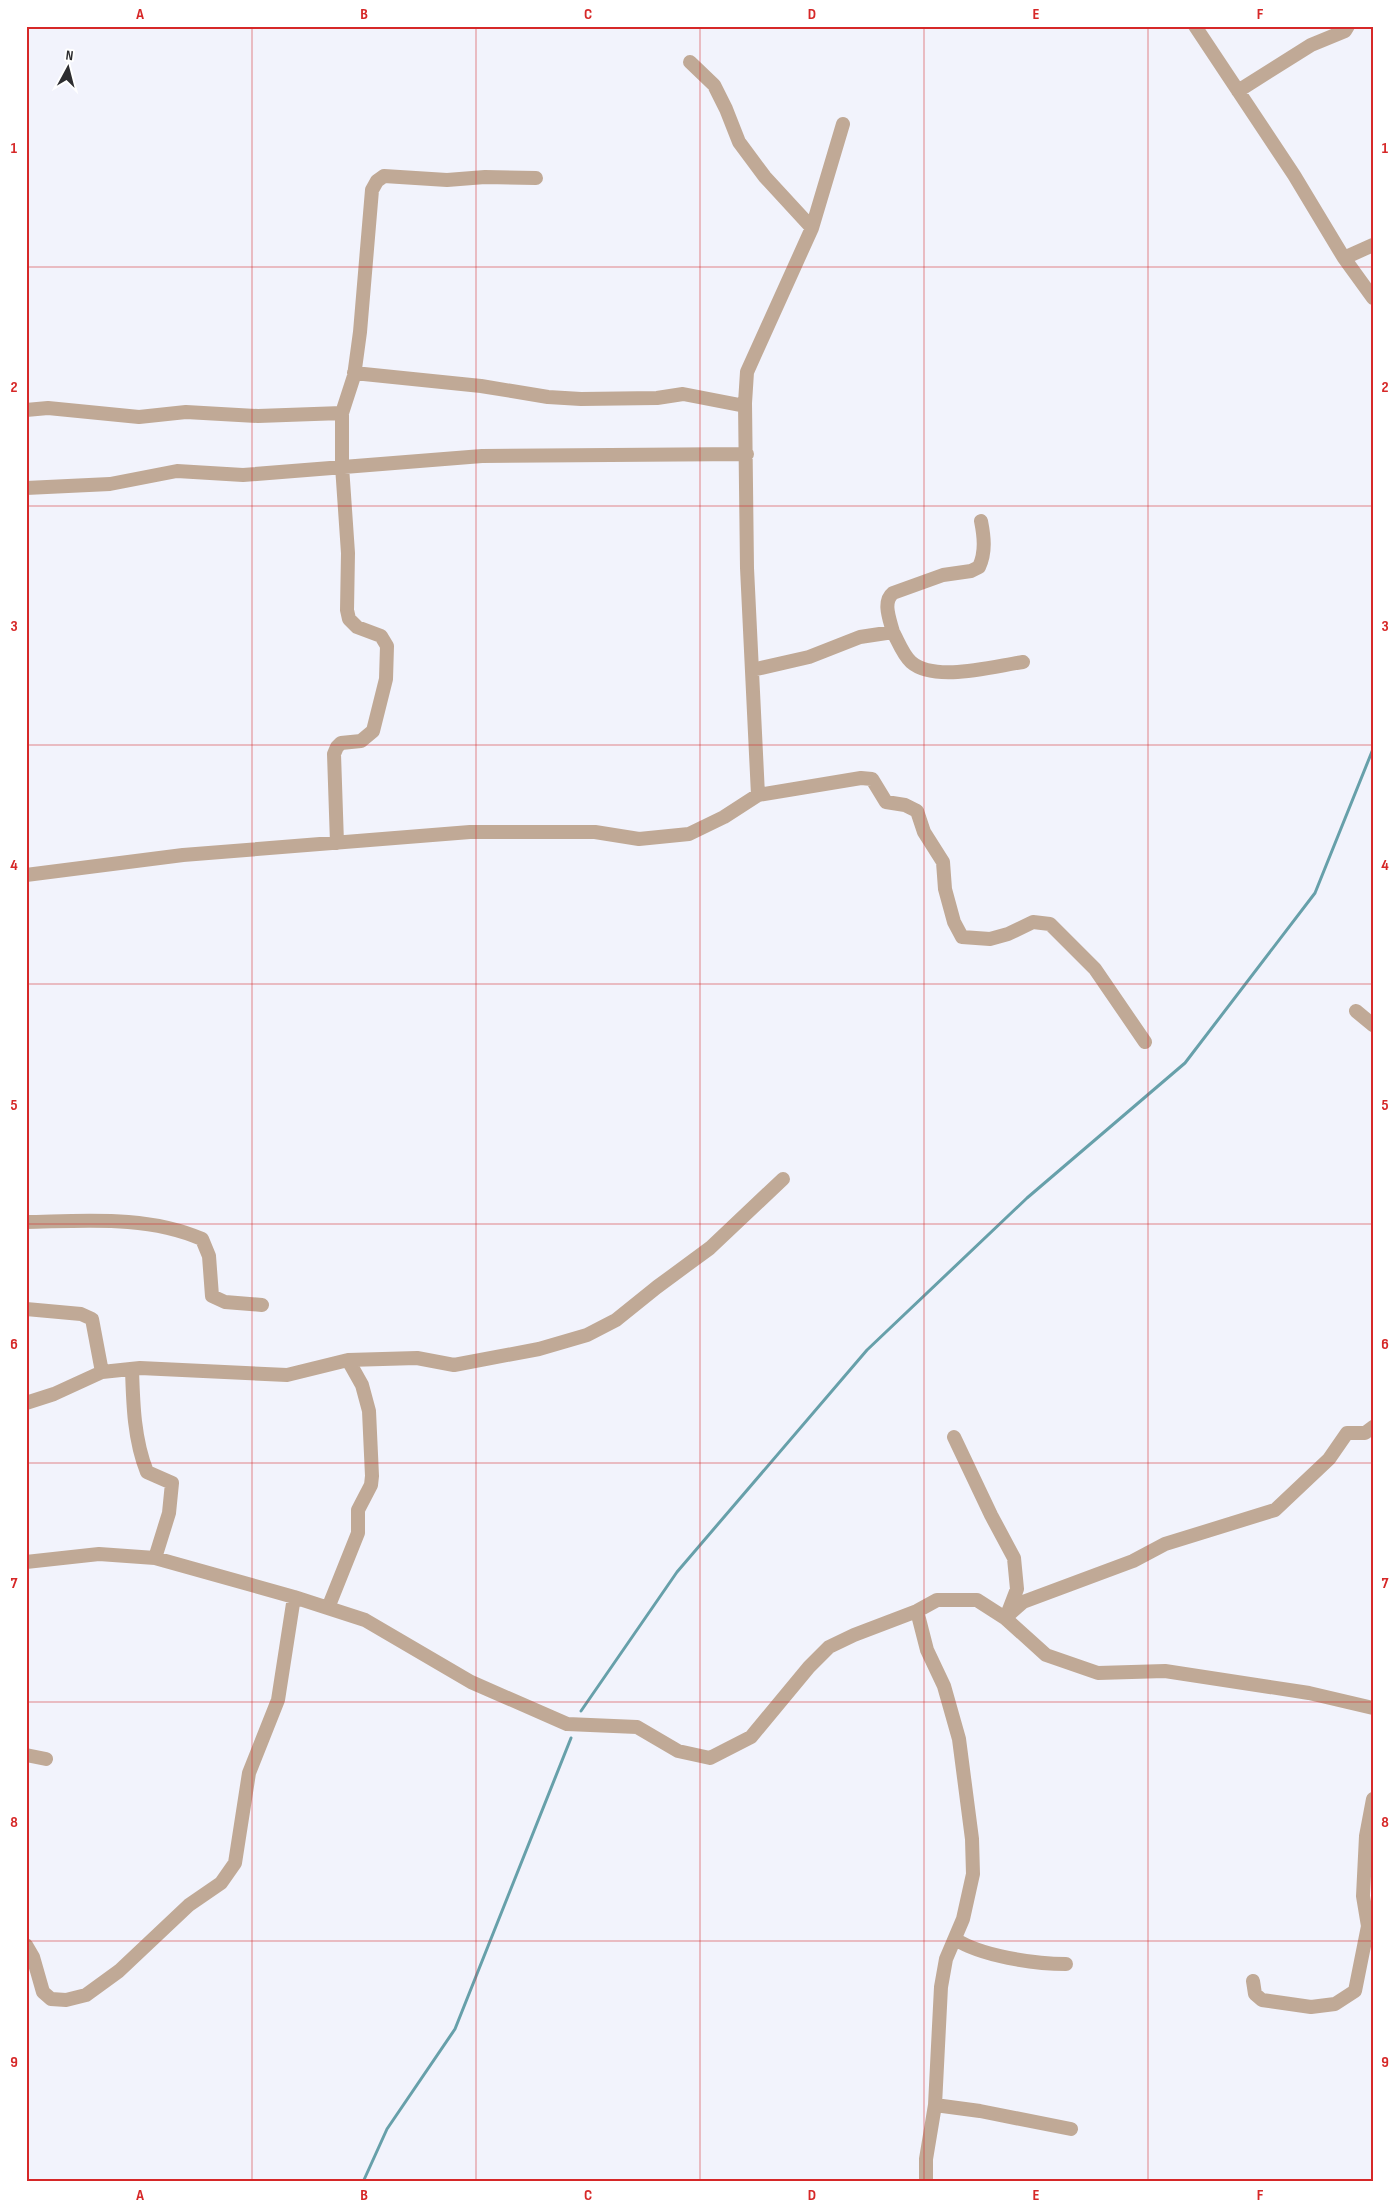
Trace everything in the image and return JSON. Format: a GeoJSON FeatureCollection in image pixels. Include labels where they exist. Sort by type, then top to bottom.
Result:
{"type":"FeatureCollection","features":[{"type":"Feature","properties":{"kind":"street"},"geometry":{"type":"LineString","coordinates":[[1195,26],[1294,175],[1344,258],[1373,298]]}},
{"type":"Feature","properties":{"kind":"street"},"geometry":{"type":"LineString","coordinates":[[1238,91],[1311,45],[1346,31],[1348,26]]}},
{"type":"Feature","properties":{"kind":"street"},"geometry":{"type":"LineString","coordinates":[[690,62],[714,85],[739,142],[765,177],[812,228]]}},
{"type":"Feature","properties":{"kind":"street"},"geometry":{"type":"LineString","coordinates":[[758,795],[746,568],[747,454],[745,406],[747,372],[812,228],[843,124]]}},
{"type":"Feature","properties":{"kind":"street"},"geometry":{"type":"LineString","coordinates":[[337,843],[334,754],[341,743],[361,740],[373,731],[386,680],[387,646],[382,636],[357,627],[349,619],[347,610],[348,553],[342,466],[342,413],[354,373],[365,277],[367,225],[372,190],[377,181],[384,176],[447,180],[485,176],[536,178]]}},
{"type":"Feature","properties":{"kind":"street"},"geometry":{"type":"LineString","coordinates":[[1344,258],[1373,245]]}},
{"type":"Feature","properties":{"kind":"street"},"geometry":{"type":"LineString","coordinates":[[354,373],[481,386],[548,397],[581,399],[657,398],[683,394],[745,406]]}},
{"type":"Feature","properties":{"kind":"street"},"geometry":{"type":"LineString","coordinates":[[26,410],[48,408],[139,417],[186,412],[258,416],[342,413]]}},
{"type":"Feature","properties":{"kind":"street"},"geometry":{"type":"LineString","coordinates":[[26,488],[110,484],[177,471],[243,475],[482,456],[747,454]]}},
{"type":"Feature","properties":{"kind":"street"},"geometry":{"type":"LineString","coordinates":[[981,521],[984,537],[979,567],[971,571],[944,576],[888,596],[887,602],[893,632],[909,661],[920,668],[950,672],[1023,662]]}},
{"type":"Feature","properties":{"kind":"street"},"geometry":{"type":"LineString","coordinates":[[752,670],[809,657],[860,637],[893,632]]}},
{"type":"Feature","properties":{"kind":"street"},"geometry":{"type":"LineString","coordinates":[[26,875],[183,855],[470,832],[595,832],[638,839],[689,834],[724,817],[758,795],[861,778],[872,779],[886,802],[905,805],[917,812],[924,832],[943,862],[945,890],[954,922],[962,937],[990,939],[1033,922],[1050,924],[1095,969],[1145,1042]]}},
{"type":"Feature","properties":{"kind":"street"},"geometry":{"type":"LineString","coordinates":[[1356,1011],[1373,1025]]}},
{"type":"Feature","properties":{"kind":"street"},"geometry":{"type":"LineString","coordinates":[[26,1403],[54,1394],[102,1372],[132,1369],[287,1375],[348,1360],[417,1358],[454,1365],[539,1349],[587,1334],[616,1320],[710,1248],[783,1179]]}},
{"type":"Feature","properties":{"kind":"street"},"geometry":{"type":"LineString","coordinates":[[26,1222],[111,1220],[184,1231],[202,1239],[209,1256],[212,1296],[225,1302],[262,1305]]}},
{"type":"Feature","properties":{"kind":"street"},"geometry":{"type":"LineString","coordinates":[[26,1309],[81,1314],[92,1319],[102,1372]]}},
{"type":"Feature","properties":{"kind":"street"},"geometry":{"type":"LineString","coordinates":[[328,1608],[358,1533],[358,1510],[371,1485],[372,1476],[369,1411],[362,1385],[348,1360]]}},
{"type":"Feature","properties":{"kind":"street"},"geometry":{"type":"LineString","coordinates":[[132,1369],[133,1412],[143,1460],[148,1472],[172,1483],[170,1513],[155,1558]]}},
{"type":"Feature","properties":{"kind":"street"},"geometry":{"type":"LineString","coordinates":[[1006,1618],[1023,1602],[1133,1561],[1165,1544],[1275,1510],[1329,1459],[1347,1433],[1365,1433],[1373,1427]]}},
{"type":"Feature","properties":{"kind":"street"},"geometry":{"type":"LineString","coordinates":[[954,1437],[991,1515],[1014,1558],[1017,1588],[1006,1618]]}},
{"type":"Feature","properties":{"kind":"street"},"geometry":{"type":"LineString","coordinates":[[26,1562],[98,1554],[155,1558],[294,1597],[365,1620],[472,1682],[567,1724],[637,1727],[678,1751],[710,1758],[751,1737],[809,1667],[830,1647],[854,1635],[917,1611],[937,1600],[977,1600],[1006,1618],[1046,1655],[1098,1673],[1165,1671],[1308,1693],[1373,1708]]}},
{"type":"Feature","properties":{"kind":"street"},"geometry":{"type":"LineString","coordinates":[[26,1945],[33,1957],[43,1992],[51,1999],[66,2000],[86,1995],[119,1971],[189,1905],[221,1883],[235,1863],[249,1773],[278,1700],[294,1597]]}},
{"type":"Feature","properties":{"kind":"street"},"geometry":{"type":"LineString","coordinates":[[917,1611],[927,1650],[944,1686],[959,1739],[972,1839],[973,1874],[964,1919],[946,1959],[941,1987],[935,2106],[926,2159],[926,2182]]}},
{"type":"Feature","properties":{"kind":"street"},"geometry":{"type":"LineString","coordinates":[[26,1755],[46,1759]]}},
{"type":"Feature","properties":{"kind":"street"},"geometry":{"type":"LineString","coordinates":[[1253,1981],[1256,1994],[1262,2000],[1311,2007],[1335,2004],[1355,1991],[1368,1926],[1363,1896],[1366,1836],[1373,1799]]}},
{"type":"Feature","properties":{"kind":"street"},"geometry":{"type":"LineString","coordinates":[[955,1939],[968,1948],[1041,1964],[1066,1964]]}},
{"type":"Feature","properties":{"kind":"street"},"geometry":{"type":"LineString","coordinates":[[935,2106],[980,2111],[1071,2129]]}},
{"type":"Feature","properties":{"kind":"waterway"},"geometry":{"type":"LineString","coordinates":[[581,1711],[677,1572],[867,1350],[1027,1198],[1185,1063],[1315,893],[1373,749]]}},
{"type":"Feature","properties":{"kind":"waterway"},"geometry":{"type":"LineString","coordinates":[[363,2182],[387,2129],[455,2029],[571,1738]]}}]}
